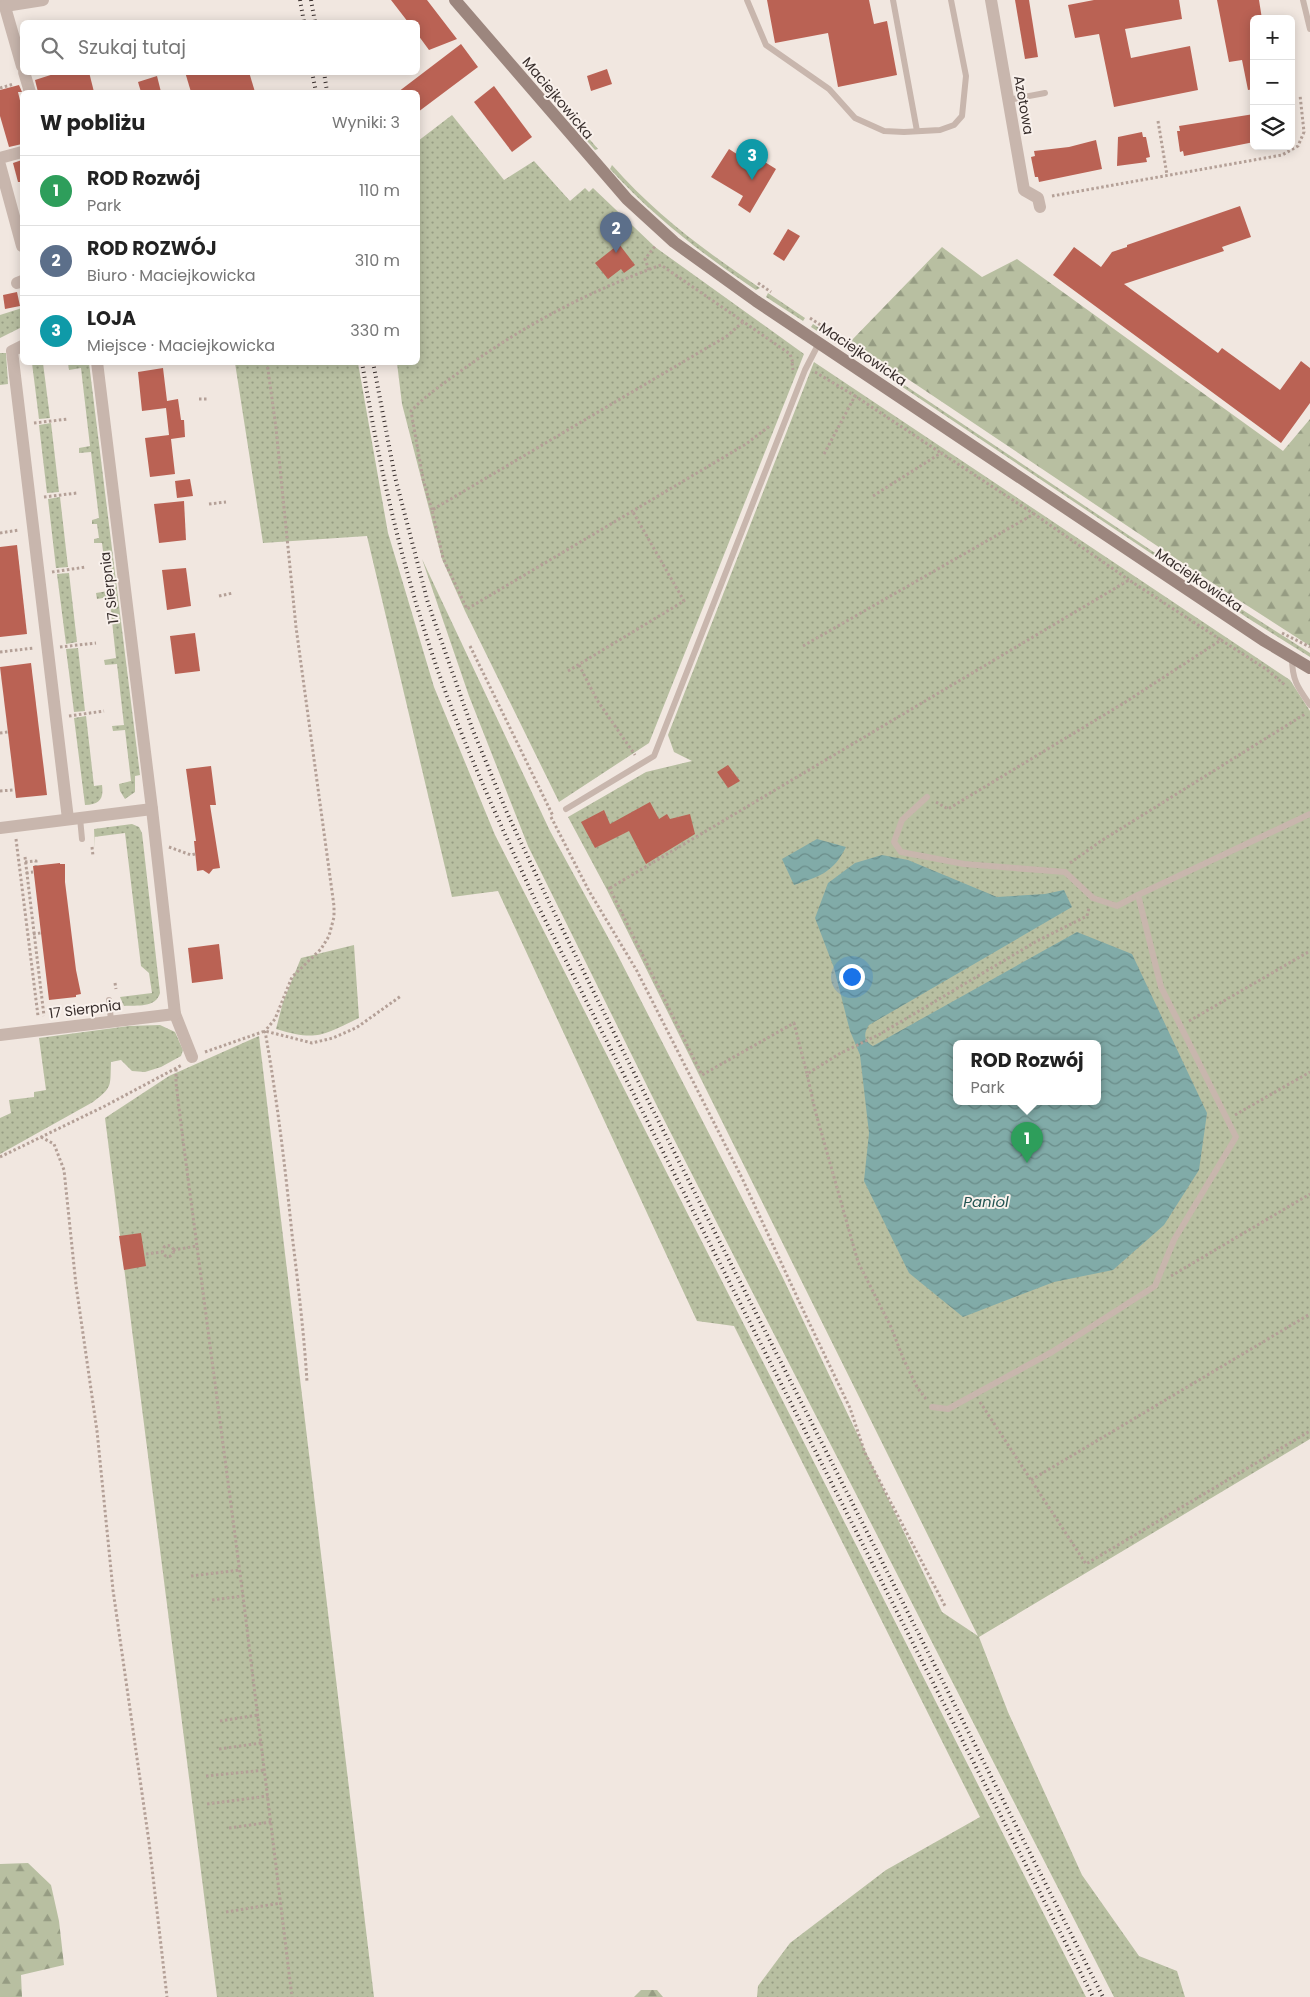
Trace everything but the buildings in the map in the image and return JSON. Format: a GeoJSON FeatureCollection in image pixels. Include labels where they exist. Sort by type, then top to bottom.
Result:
{"type":"FeatureCollection","features":[{"type":"Feature","properties":{"kind":"street"},"geometry":{"type":"LineString","coordinates":[[20,59],[4,3],[43,0]]}},
{"type":"Feature","properties":{"kind":"street","name":"Maciejkowicka"},"geometry":{"type":"LineString","coordinates":[[455,0],[601,171],[645,217],[674,242],[714,272],[819,343],[1292,658],[1310,668]]}},
{"type":"Feature","properties":{"kind":"street","name":"Azotowa"},"geometry":{"type":"LineString","coordinates":[[991,0],[1024,190],[1039,203]]}},
{"type":"Feature","properties":{"kind":"street"},"geometry":{"type":"LineString","coordinates":[[25,75],[29,90]]}},
{"type":"Feature","properties":{"kind":"street"},"geometry":{"type":"LineString","coordinates":[[0,158],[20,153]]}},
{"type":"Feature","properties":{"kind":"street"},"geometry":{"type":"LineString","coordinates":[[0,165],[20,227]]}},
{"type":"Feature","properties":{"kind":"street"},"geometry":{"type":"LineString","coordinates":[[20,347],[12,351],[74,819]]}},
{"type":"Feature","properties":{"kind":"street","name":"17 Sierpnia"},"geometry":{"type":"LineString","coordinates":[[97,365],[152,809],[175,1014],[192,1057]]}},
{"type":"Feature","properties":{"kind":"street"},"geometry":{"type":"LineString","coordinates":[[0,828],[152,809]]}},
{"type":"Feature","properties":{"kind":"street","name":"17 Sierpnia"},"geometry":{"type":"LineString","coordinates":[[0,1035],[175,1014]]}},
{"type":"Feature","properties":{"kind":"lane"},"geometry":{"type":"LineString","coordinates":[[747,0],[766,45],[829,89],[855,118],[884,131],[940,130],[954,125],[962,116],[966,76],[951,0]]}},
{"type":"Feature","properties":{"kind":"lane"},"geometry":{"type":"LineString","coordinates":[[893,0],[917,131]]}},
{"type":"Feature","properties":{"kind":"lane"},"geometry":{"type":"LineString","coordinates":[[1303,0],[1310,29]]}},
{"type":"Feature","properties":{"kind":"lane"},"geometry":{"type":"LineString","coordinates":[[1008,100],[1045,93]]}},
{"type":"Feature","properties":{"kind":"lane"},"geometry":{"type":"LineString","coordinates":[[566,809],[654,756],[806,369],[819,343]]}},
{"type":"Feature","properties":{"kind":"lane"},"geometry":{"type":"LineString","coordinates":[[1292,658],[1294,680],[1310,705]]}},
{"type":"Feature","properties":{"kind":"lane"},"geometry":{"type":"LineString","coordinates":[[927,797],[902,820],[894,842],[901,852],[964,864],[1065,872],[1092,898],[1117,906],[1310,814]]}},
{"type":"Feature","properties":{"kind":"lane"},"geometry":{"type":"LineString","coordinates":[[74,819],[82,839]]}},
{"type":"Feature","properties":{"kind":"lane"},"geometry":{"type":"LineString","coordinates":[[932,1408],[948,1409],[1052,1352],[1155,1286],[1174,1240],[1236,1137],[1161,987],[1138,895]]}},
{"type":"Feature","properties":{"kind":"lane"},"geometry":{"type":"LineString","coordinates":[[109,1000],[111,1021]]}},
{"type":"Feature","properties":{"kind":"path"},"geometry":{"type":"LineString","coordinates":[[0,88],[17,84]]}},
{"type":"Feature","properties":{"kind":"path"},"geometry":{"type":"LineString","coordinates":[[1039,203],[1167,175],[1282,155],[1298,146],[1304,132],[1300,95]]}},
{"type":"Feature","properties":{"kind":"path"},"geometry":{"type":"LineString","coordinates":[[1158,122],[1167,175]]}},
{"type":"Feature","properties":{"kind":"path"},"geometry":{"type":"LineString","coordinates":[[649,270],[645,259],[658,242]]}},
{"type":"Feature","properties":{"kind":"path"},"geometry":{"type":"LineString","coordinates":[[774,418],[770,426],[746,444],[467,609],[443,558],[423,479],[410,411],[422,399],[504,340],[585,296],[661,266],[790,354],[793,371]]}},
{"type":"Feature","properties":{"kind":"path"},"geometry":{"type":"LineString","coordinates":[[752,279],[776,296]]}},
{"type":"Feature","properties":{"kind":"path"},"geometry":{"type":"LineString","coordinates":[[806,316],[884,367]]}},
{"type":"Feature","properties":{"kind":"path"},"geometry":{"type":"LineString","coordinates":[[432,510],[727,336],[743,322]]}},
{"type":"Feature","properties":{"kind":"path"},"geometry":{"type":"LineString","coordinates":[[792,363],[855,396],[1034,514],[1129,580],[1266,669],[1284,684],[1289,692]]}},
{"type":"Feature","properties":{"kind":"path"},"geometry":{"type":"LineString","coordinates":[[267,365],[276,428],[296,627],[334,906],[334,917],[329,936],[321,949],[292,976],[275,1019],[265,1031],[274,1079],[286,1176],[307,1382]]}},
{"type":"Feature","properties":{"kind":"path"},"geometry":{"type":"LineString","coordinates":[[824,454],[855,396]]}},
{"type":"Feature","properties":{"kind":"path"},"geometry":{"type":"LineString","coordinates":[[199,399],[208,399]]}},
{"type":"Feature","properties":{"kind":"path"},"geometry":{"type":"LineString","coordinates":[[40,422],[68,419]]}},
{"type":"Feature","properties":{"kind":"path"},"geometry":{"type":"LineString","coordinates":[[873,496],[941,453]]}},
{"type":"Feature","properties":{"kind":"path"},"geometry":{"type":"LineString","coordinates":[[36,498],[77,493]]}},
{"type":"Feature","properties":{"kind":"path"},"geometry":{"type":"LineString","coordinates":[[208,504],[226,502]]}},
{"type":"Feature","properties":{"kind":"path"},"geometry":{"type":"LineString","coordinates":[[568,671],[684,601],[633,512]]}},
{"type":"Feature","properties":{"kind":"path"},"geometry":{"type":"LineString","coordinates":[[803,646],[1034,514]]}},
{"type":"Feature","properties":{"kind":"path"},"geometry":{"type":"LineString","coordinates":[[0,532],[14,531]]}},
{"type":"Feature","properties":{"kind":"path"},"geometry":{"type":"LineString","coordinates":[[45,572],[86,567]]}},
{"type":"Feature","properties":{"kind":"path"},"geometry":{"type":"LineString","coordinates":[[932,1408],[917,1387],[902,1358],[891,1327],[858,1262],[814,1110],[794,1023],[702,1075],[609,888],[1129,580]]}},
{"type":"Feature","properties":{"kind":"path"},"geometry":{"type":"LineString","coordinates":[[218,596],[233,593]]}},
{"type":"Feature","properties":{"kind":"path"},"geometry":{"type":"LineString","coordinates":[[927,797],[948,809],[1124,703],[1221,640]]}},
{"type":"Feature","properties":{"kind":"path"},"geometry":{"type":"LineString","coordinates":[[54,648],[96,643]]}},
{"type":"Feature","properties":{"kind":"path"},"geometry":{"type":"LineString","coordinates":[[470,646],[589,891],[637,971],[742,1178],[850,1408],[865,1453],[944,1606]]}},
{"type":"Feature","properties":{"kind":"path"},"geometry":{"type":"LineString","coordinates":[[0,652],[26,648]]}},
{"type":"Feature","properties":{"kind":"path"},"geometry":{"type":"LineString","coordinates":[[579,665],[597,700],[642,764]]}},
{"type":"Feature","properties":{"kind":"path"},"geometry":{"type":"LineString","coordinates":[[1300,707],[1305,714]]}},
{"type":"Feature","properties":{"kind":"path"},"geometry":{"type":"LineString","coordinates":[[62,717],[104,711]]}},
{"type":"Feature","properties":{"kind":"path"},"geometry":{"type":"LineString","coordinates":[[1065,872],[1066,866],[1101,840],[1310,711]]}},
{"type":"Feature","properties":{"kind":"path"},"geometry":{"type":"LineString","coordinates":[[0,733],[8,732]]}},
{"type":"Feature","properties":{"kind":"path"},"geometry":{"type":"LineString","coordinates":[[0,792],[13,790]]}},
{"type":"Feature","properties":{"kind":"path"},"geometry":{"type":"LineString","coordinates":[[552,817],[566,809]]}},
{"type":"Feature","properties":{"kind":"path"},"geometry":{"type":"LineString","coordinates":[[15,836],[38,1020]]}},
{"type":"Feature","properties":{"kind":"path"},"geometry":{"type":"LineString","coordinates":[[92,847],[93,856]]}},
{"type":"Feature","properties":{"kind":"path"},"geometry":{"type":"LineString","coordinates":[[168,847],[191,855],[195,854]]}},
{"type":"Feature","properties":{"kind":"path"},"geometry":{"type":"LineString","coordinates":[[24,857],[44,1019]]}},
{"type":"Feature","properties":{"kind":"path"},"geometry":{"type":"LineString","coordinates":[[25,862],[36,861],[36,866]]}},
{"type":"Feature","properties":{"kind":"path"},"geometry":{"type":"LineString","coordinates":[[26,873],[34,872]]}},
{"type":"Feature","properties":{"kind":"path"},"geometry":{"type":"LineString","coordinates":[[807,1074],[880,1034],[1037,941],[1087,916],[1092,898]]}},
{"type":"Feature","properties":{"kind":"path"},"geometry":{"type":"LineString","coordinates":[[33,934],[41,933]]}},
{"type":"Feature","properties":{"kind":"path"},"geometry":{"type":"LineString","coordinates":[[1181,1026],[1310,951]]}},
{"type":"Feature","properties":{"kind":"path"},"geometry":{"type":"LineString","coordinates":[[115,983],[116,989]]}},
{"type":"Feature","properties":{"kind":"path"},"geometry":{"type":"LineString","coordinates":[[176,1069],[176,1083],[240,1570],[292,1997]]}},
{"type":"Feature","properties":{"kind":"path"},"geometry":{"type":"LineString","coordinates":[[1227,1119],[1310,1072]]}},
{"type":"Feature","properties":{"kind":"path"},"geometry":{"type":"LineString","coordinates":[[41,1137],[54,1144],[64,1170],[76,1285],[97,1431],[113,1590],[149,1842],[167,1997]]}},
{"type":"Feature","properties":{"kind":"path"},"geometry":{"type":"LineString","coordinates":[[1155,1286],[1310,1194]]}},
{"type":"Feature","properties":{"kind":"path"},"geometry":{"type":"LineString","coordinates":[[162,1252],[163,1248],[168,1246],[173,1250],[197,1246]]}},
{"type":"Feature","properties":{"kind":"path"},"geometry":{"type":"LineString","coordinates":[[162,1252],[168,1257],[172,1255],[173,1250]]}},
{"type":"Feature","properties":{"kind":"path"},"geometry":{"type":"LineString","coordinates":[[146,1254],[162,1252]]}},
{"type":"Feature","properties":{"kind":"path"},"geometry":{"type":"LineString","coordinates":[[1031,1480],[1310,1314]]}},
{"type":"Feature","properties":{"kind":"path"},"geometry":{"type":"LineString","coordinates":[[975,1394],[1086,1564],[1310,1432]]}},
{"type":"Feature","properties":{"kind":"path"},"geometry":{"type":"LineString","coordinates":[[192,1576],[240,1570]]}},
{"type":"Feature","properties":{"kind":"path"},"geometry":{"type":"LineString","coordinates":[[212,1600],[243,1596]]}},
{"type":"Feature","properties":{"kind":"path"},"geometry":{"type":"LineString","coordinates":[[220,1721],[258,1715]]}},
{"type":"Feature","properties":{"kind":"path"},"geometry":{"type":"LineString","coordinates":[[219,1749],[261,1743]]}},
{"type":"Feature","properties":{"kind":"path"},"geometry":{"type":"LineString","coordinates":[[206,1776],[265,1770]]}},
{"type":"Feature","properties":{"kind":"path"},"geometry":{"type":"LineString","coordinates":[[207,1804],[268,1796]]}},
{"type":"Feature","properties":{"kind":"path"},"geometry":{"type":"LineString","coordinates":[[229,1828],[271,1822]]}},
{"type":"Feature","properties":{"kind":"path"},"geometry":{"type":"LineString","coordinates":[[226,1912],[281,1903]]}},
{"type":"Feature","properties":{"kind":"green space"},"geometry":{"type":"Polygon","coordinates":[[[565,111],[598,149],[595,150],[563,113],[565,111]]]}},
{"type":"Feature","properties":{"kind":"green space"},"geometry":{"type":"Polygon","coordinates":[[[452,115],[504,180],[534,161],[570,201],[585,188],[589,192],[593,188],[655,247],[804,354],[649,743],[559,802],[465,611],[442,559],[402,404],[397,365],[420,365],[420,139],[452,115]]]}},
{"type":"Feature","properties":{"kind":"green space"},"geometry":{"type":"Polygon","coordinates":[[[612,165],[646,200],[682,231],[760,288],[756,290],[747,284],[675,231],[610,169],[612,165]]]}},
{"type":"Feature","properties":{"kind":"green space"},"geometry":{"type":"Polygon","coordinates":[[[942,247],[982,277],[1017,259],[1283,451],[1310,419],[1310,646],[1223,590],[851,341],[942,247]]]}},
{"type":"Feature","properties":{"kind":"green space"},"geometry":{"type":"Polygon","coordinates":[[[768,293],[805,318],[803,321],[766,297],[768,293]]]}},
{"type":"Feature","properties":{"kind":"green space"},"geometry":{"type":"Polygon","coordinates":[[[20,309],[20,328],[0,338],[0,315],[20,309]]]}},
{"type":"Feature","properties":{"kind":"green space"},"geometry":{"type":"Polygon","coordinates":[[[813,324],[870,361],[866,363],[811,327],[813,324]]]}},
{"type":"Feature","properties":{"kind":"green space"},"geometry":{"type":"Polygon","coordinates":[[[0,353],[6,353],[8,384],[0,385],[0,353]]]}},
{"type":"Feature","properties":{"kind":"green space"},"geometry":{"type":"Polygon","coordinates":[[[814,362],[1290,680],[1310,711],[1310,1439],[979,1637],[1008,1712],[1082,1875],[1139,1956],[1177,1971],[1185,1997],[1114,1997],[659,1110],[528,846],[469,696],[422,559],[550,831],[616,952],[782,1276],[942,1612],[978,1636],[606,888],[568,817],[646,772],[692,761],[674,752],[668,735],[814,362]]]}},
{"type":"Feature","properties":{"kind":"green space"},"geometry":{"type":"Polygon","coordinates":[[[32,365],[43,365],[50,418],[39,419],[32,365]]]}},
{"type":"Feature","properties":{"kind":"green space"},"geometry":{"type":"Polygon","coordinates":[[[68,365],[89,365],[140,775],[135,776],[135,792],[125,799],[120,791],[119,784],[131,781],[125,730],[113,731],[112,726],[124,725],[117,664],[105,665],[104,660],[116,658],[110,603],[109,597],[97,599],[96,593],[108,591],[102,543],[94,543],[94,539],[99,538],[97,524],[92,524],[92,520],[99,518],[91,452],[79,453],[79,448],[90,446],[81,368],[69,370],[68,365]]]}},
{"type":"Feature","properties":{"kind":"green space"},"geometry":{"type":"Polygon","coordinates":[[[235,365],[358,365],[388,533],[434,687],[495,835],[1086,1997],[757,1997],[758,1986],[790,1943],[886,1870],[980,1817],[734,1326],[697,1321],[498,891],[452,897],[367,536],[263,543],[235,365]]]}},
{"type":"Feature","properties":{"kind":"green space"},"geometry":{"type":"Polygon","coordinates":[[[882,370],[1185,573],[1310,653],[1310,657],[1246,617],[883,374],[882,370]]]}},
{"type":"Feature","properties":{"kind":"green space"},"geometry":{"type":"Polygon","coordinates":[[[51,423],[59,492],[47,493],[39,425],[51,423]]]}},
{"type":"Feature","properties":{"kind":"green space"},"geometry":{"type":"Polygon","coordinates":[[[60,497],[68,567],[56,568],[48,499],[60,497]]]}},
{"type":"Feature","properties":{"kind":"green space"},"geometry":{"type":"Polygon","coordinates":[[[69,573],[77,642],[66,644],[57,574],[69,573]]]}},
{"type":"Feature","properties":{"kind":"green space"},"geometry":{"type":"Polygon","coordinates":[[[78,648],[85,711],[74,712],[66,649],[78,648]]]}},
{"type":"Feature","properties":{"kind":"green space"},"geometry":{"type":"Polygon","coordinates":[[[86,716],[94,786],[102,785],[102,794],[100,800],[94,804],[85,805],[74,718],[86,716]]]}},
{"type":"Feature","properties":{"kind":"green space"},"geometry":{"type":"Polygon","coordinates":[[[132,824],[139,827],[142,833],[160,993],[155,1001],[150,1003],[124,1006],[120,997],[152,993],[149,973],[141,966],[125,833],[94,837],[94,829],[132,824]]]}},
{"type":"Feature","properties":{"kind":"green space"},"geometry":{"type":"Polygon","coordinates":[[[354,945],[359,1018],[319,1035],[301,1035],[276,1029],[283,1002],[301,958],[354,945]]]}},
{"type":"Feature","properties":{"kind":"green space"},"geometry":{"type":"Polygon","coordinates":[[[160,1025],[175,1032],[183,1050],[181,1056],[161,1067],[145,1072],[132,1071],[121,1060],[111,1062],[109,1085],[104,1093],[93,1102],[0,1154],[0,1118],[11,1113],[9,1100],[34,1097],[34,1092],[46,1090],[39,1038],[129,1026],[160,1025]]]}},
{"type":"Feature","properties":{"kind":"green space"},"geometry":{"type":"Polygon","coordinates":[[[259,1036],[374,1997],[217,1997],[105,1118],[169,1076],[259,1036]]]}},
{"type":"Feature","properties":{"kind":"green space"},"geometry":{"type":"Polygon","coordinates":[[[28,1863],[51,1885],[59,1921],[64,1965],[21,1975],[22,1997],[0,1997],[0,1864],[28,1863]]]}},
{"type":"Feature","properties":{"kind":"green space"},"geometry":{"type":"Polygon","coordinates":[[[641,1990],[657,1990],[663,1997],[634,1997],[641,1990]]]}},
{"type":"Feature","properties":{"kind":"water"},"geometry":{"type":"Polygon","coordinates":[[[817,839],[846,847],[831,868],[811,879],[794,885],[782,859],[817,839]]]}},
{"type":"Feature","properties":{"kind":"water","name":"Paniol"},"geometry":{"type":"Polygon","coordinates":[[[882,855],[908,860],[997,897],[1045,894],[1064,890],[1072,907],[869,1025],[865,1037],[873,1046],[1077,932],[1132,954],[1207,1113],[1199,1170],[1164,1225],[1113,1270],[1054,1282],[963,1317],[909,1273],[864,1181],[869,1133],[860,1055],[850,1031],[834,968],[815,918],[828,883],[855,863],[882,855]]]}},
{"type":"Feature","properties":{"kind":"railway"},"geometry":{"type":"LineString","coordinates":[[300,0],[304,20]]}},
{"type":"Feature","properties":{"kind":"railway"},"geometry":{"type":"LineString","coordinates":[[311,0],[315,20]]}},
{"type":"Feature","properties":{"kind":"railway"},"geometry":{"type":"LineString","coordinates":[[313,75],[316,90]]}},
{"type":"Feature","properties":{"kind":"railway"},"geometry":{"type":"LineString","coordinates":[[324,75],[327,90]]}},
{"type":"Feature","properties":{"kind":"railway"},"geometry":{"type":"LineString","coordinates":[[363,365],[384,480],[403,557],[425,633],[472,760],[537,904],[1093,1997]]}},
{"type":"Feature","properties":{"kind":"railway"},"geometry":{"type":"LineString","coordinates":[[374,365],[395,477],[428,603],[472,728],[508,815],[628,1061],[1103,1997]]}},
{"type":"Feature","properties":{"kind":"place","name":"LOJA"},"geometry":{"type":"Point","coordinates":[752,180]}},
{"type":"Feature","properties":{"kind":"place","name":"ROD ROZWÓJ"},"geometry":{"type":"Point","coordinates":[616,253]}},
{"type":"Feature","properties":{"kind":"place","name":"ROD Rozwój"},"geometry":{"type":"Point","coordinates":[1027,1163]}}]}
